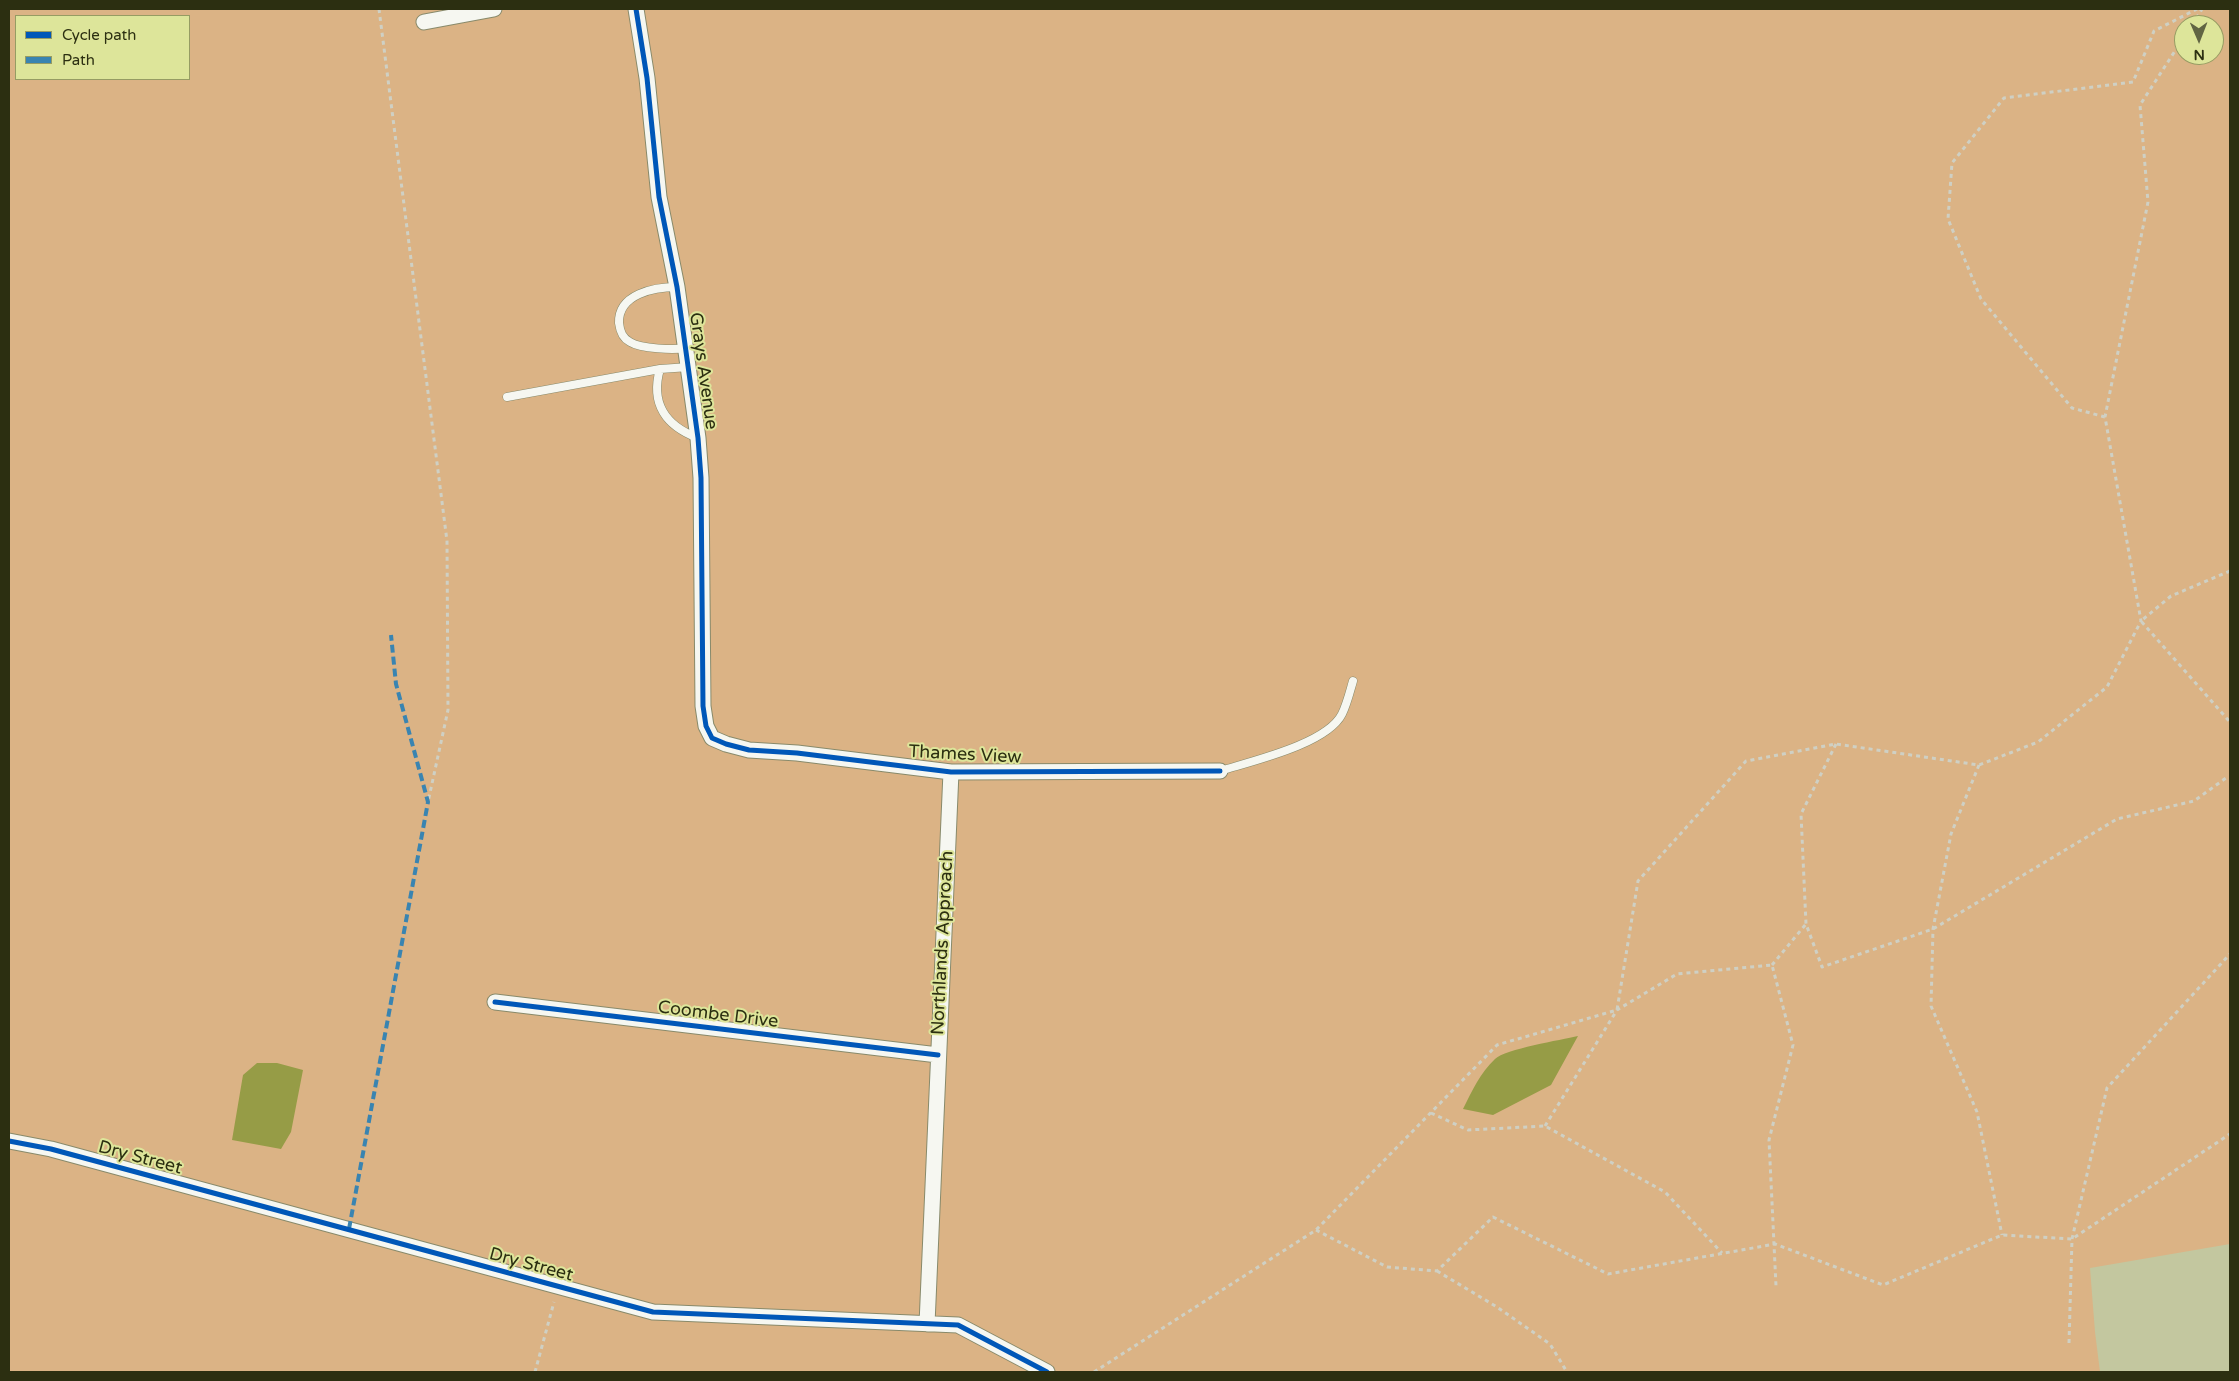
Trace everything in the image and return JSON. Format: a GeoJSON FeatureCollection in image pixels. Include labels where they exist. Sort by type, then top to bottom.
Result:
{"type":"FeatureCollection","features":[{"type":"Feature","properties":{"kind":"street"},"geometry":{"type":"LineString","coordinates":[[424,22],[494,9]]}},
{"type":"Feature","properties":{"kind":"street","name":"Grays Avenue"},"geometry":{"type":"LineString","coordinates":[[636,9],[647,78],[659,197],[687,348],[698,438],[701,478],[703,706],[706,726],[712,738]]}},
{"type":"Feature","properties":{"kind":"street","name":"Thames View"},"geometry":{"type":"LineString","coordinates":[[712,738],[749,750],[797,753],[951,772],[1220,771]]}},
{"type":"Feature","properties":{"kind":"street","name":"Northlands Approach"},"geometry":{"type":"LineString","coordinates":[[927,1324],[951,772]]}},
{"type":"Feature","properties":{"kind":"street","name":"Coombe Drive"},"geometry":{"type":"LineString","coordinates":[[495,1002],[938,1055]]}},
{"type":"Feature","properties":{"kind":"street","name":"Dry Street"},"geometry":{"type":"LineString","coordinates":[[9,1141],[51,1149],[653,1312],[958,1326],[1047,1372]]}},
{"type":"Feature","properties":{"kind":"lane"},"geometry":{"type":"LineString","coordinates":[[677,287],[638,294],[629,299],[619,314],[619,327],[622,335],[630,342],[650,346],[687,348]]}},
{"type":"Feature","properties":{"kind":"lane"},"geometry":{"type":"LineString","coordinates":[[507,398],[660,369],[689,367]]}},
{"type":"Feature","properties":{"kind":"lane"},"geometry":{"type":"LineString","coordinates":[[660,369],[657,380],[657,394],[664,416],[684,433],[698,438]]}},
{"type":"Feature","properties":{"kind":"lane"},"geometry":{"type":"LineString","coordinates":[[1220,771],[1304,744],[1321,735],[1334,725],[1342,714],[1353,680]]}},
{"type":"Feature","properties":{"kind":"path"},"geometry":{"type":"LineString","coordinates":[[379,9],[447,541],[448,710],[428,802]]}},
{"type":"Feature","properties":{"kind":"path"},"geometry":{"type":"LineString","coordinates":[[2105,417],[2072,408],[1981,299],[1948,219],[1952,163],[2004,98],[2133,82],[2154,31],[2197,9]]}},
{"type":"Feature","properties":{"kind":"path"},"geometry":{"type":"LineString","coordinates":[[2174,52],[2140,105],[2148,202],[2105,417],[2141,621],[2230,722]]}},
{"type":"Feature","properties":{"kind":"path"},"geometry":{"type":"LineString","coordinates":[[1545,1126],[1617,1010],[1638,881],[1746,762],[1836,744],[1979,765],[2038,742],[2107,687],[2141,621],[2171,596],[2230,571]]}},
{"type":"Feature","properties":{"kind":"path"},"geometry":{"type":"LineString","coordinates":[[1836,744],[1801,814],[1806,924],[1822,967],[1933,929],[2116,819],[2194,801],[2226,778],[2230,778]]}},
{"type":"Feature","properties":{"kind":"path"},"geometry":{"type":"LineString","coordinates":[[1979,765],[1951,834],[1933,929],[1931,1006],[1977,1112],[2002,1235]]}},
{"type":"Feature","properties":{"kind":"path"},"geometry":{"type":"LineString","coordinates":[[1094,1372],[1316,1230],[1497,1045],[1617,1010],[1677,974],[1772,965],[1806,924]]}},
{"type":"Feature","properties":{"kind":"path"},"geometry":{"type":"LineString","coordinates":[[2069,1343],[2072,1239],[2107,1088],[2230,954]]}},
{"type":"Feature","properties":{"kind":"path"},"geometry":{"type":"LineString","coordinates":[[1772,965],[1794,1045],[1769,1140],[1776,1286]]}},
{"type":"Feature","properties":{"kind":"path"},"geometry":{"type":"LineString","coordinates":[[1431,1113],[1468,1130],[1545,1126],[1665,1192],[1722,1253]]}},
{"type":"Feature","properties":{"kind":"path"},"geometry":{"type":"LineString","coordinates":[[1437,1271],[1493,1217],[1608,1274],[1775,1244],[1883,1285],[2002,1235],[2072,1239],[2230,1134]]}},
{"type":"Feature","properties":{"kind":"path"},"geometry":{"type":"LineString","coordinates":[[1316,1230],[1387,1267],[1437,1271],[1497,1307],[1550,1344],[1567,1372]]}},
{"type":"Feature","properties":{"kind":"path"},"geometry":{"type":"LineString","coordinates":[[536,1372],[558,1286]]}},
{"type":"Feature","properties":{"kind":"shaded area"},"geometry":{"type":"Polygon","coordinates":[[[9,9],[2230,9],[2230,1244],[2090,1268],[2100,1372],[9,1372],[9,9]]]}},
{"type":"Feature","properties":{"kind":"shaded area"},"geometry":{"type":"Polygon","coordinates":[[[1578,1036],[1551,1085],[1493,1115],[1463,1109],[1481,1076],[1490,1064],[1501,1055],[1521,1048],[1578,1036]]]}},
{"type":"Feature","properties":{"kind":"shaded area"},"geometry":{"type":"Polygon","coordinates":[[[257,1063],[277,1063],[303,1070],[291,1132],[281,1149],[232,1140],[243,1075],[257,1063]]]}},
{"type":"Feature","properties":{"kind":"marked path"},"geometry":{"type":"LineString","coordinates":[[349,1229],[428,802],[396,684],[391,635]]}},
{"type":"Feature","properties":{"kind":"cycle path"},"geometry":{"type":"LineString","coordinates":[[636,9],[647,78],[659,197],[677,287],[698,438],[701,478],[703,706],[706,726],[712,738],[749,750],[797,753],[951,772],[1220,771]]}},
{"type":"Feature","properties":{"kind":"cycle path"},"geometry":{"type":"LineString","coordinates":[[495,1002],[938,1055]]}},
{"type":"Feature","properties":{"kind":"cycle path"},"geometry":{"type":"LineString","coordinates":[[9,1141],[51,1149],[653,1312],[958,1325],[1047,1372]]}}]}
